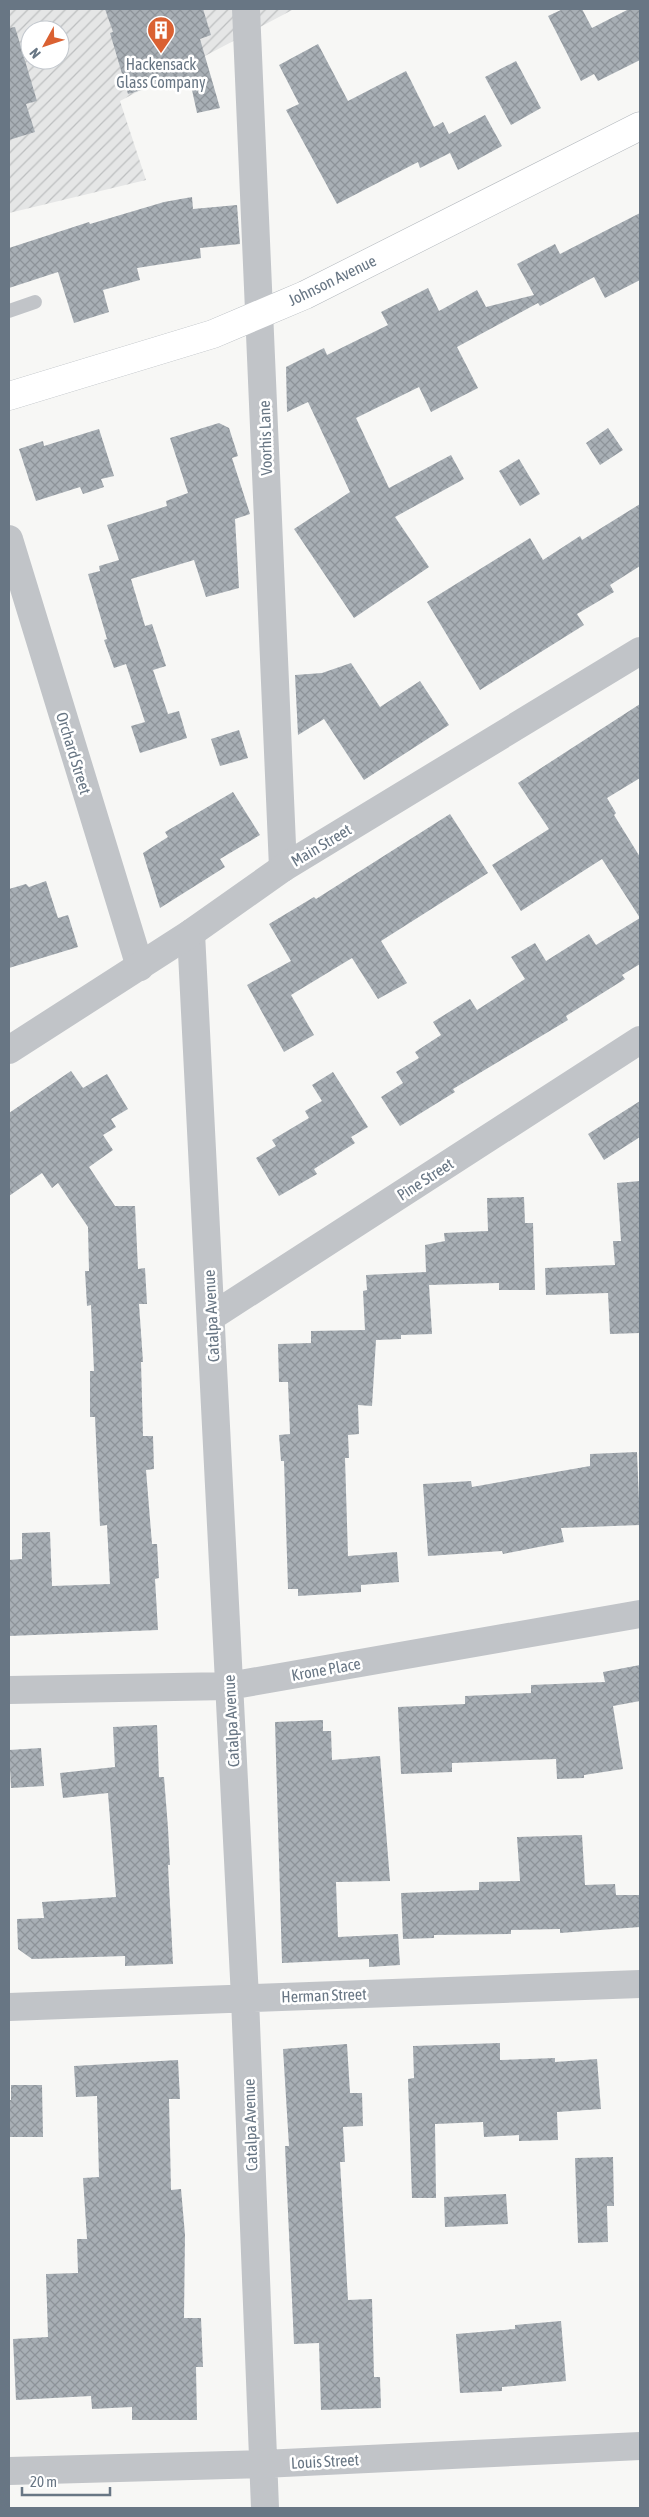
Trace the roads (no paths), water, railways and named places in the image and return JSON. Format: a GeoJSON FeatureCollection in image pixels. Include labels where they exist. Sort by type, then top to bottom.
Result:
{"type":"FeatureCollection","features":[{"type":"Feature","properties":{"kind":"main road","name":"Johnson Avenue"},"geometry":{"type":"LineString","coordinates":[[9,396],[213,334],[305,295],[640,126]]}},
{"type":"Feature","properties":{"kind":"street","name":"Voorhis Lane"},"geometry":{"type":"LineString","coordinates":[[246,9],[283,868]]}},
{"type":"Feature","properties":{"kind":"street","name":"Orchard Street"},"geometry":{"type":"LineString","coordinates":[[9,539],[140,967]]}},
{"type":"Feature","properties":{"kind":"street","name":"Main Street"},"geometry":{"type":"LineString","coordinates":[[9,1050],[140,967],[283,868],[640,651]]}},
{"type":"Feature","properties":{"kind":"street","name":"Catalpa Avenue"},"geometry":{"type":"LineString","coordinates":[[191,933],[245,1998],[265,2508]]}},
{"type":"Feature","properties":{"kind":"street","name":"Pine Street"},"geometry":{"type":"LineString","coordinates":[[210,1317],[640,1040]]}},
{"type":"Feature","properties":{"kind":"street","name":"Krone Place"},"geometry":{"type":"LineString","coordinates":[[9,1690],[229,1686],[640,1614]]}},
{"type":"Feature","properties":{"kind":"street","name":"Herman Street"},"geometry":{"type":"LineString","coordinates":[[9,2007],[640,1984]]}},
{"type":"Feature","properties":{"kind":"street","name":"Louis Street"},"geometry":{"type":"LineString","coordinates":[[9,2471],[263,2464],[640,2446]]}},
{"type":"Feature","properties":{"kind":"lane"},"geometry":{"type":"LineString","coordinates":[[9,311],[34,302]]}},
{"type":"Feature","properties":{"kind":"place","name":"Hackensack Glass Company"},"geometry":{"type":"Point","coordinates":[161,54]}}]}
